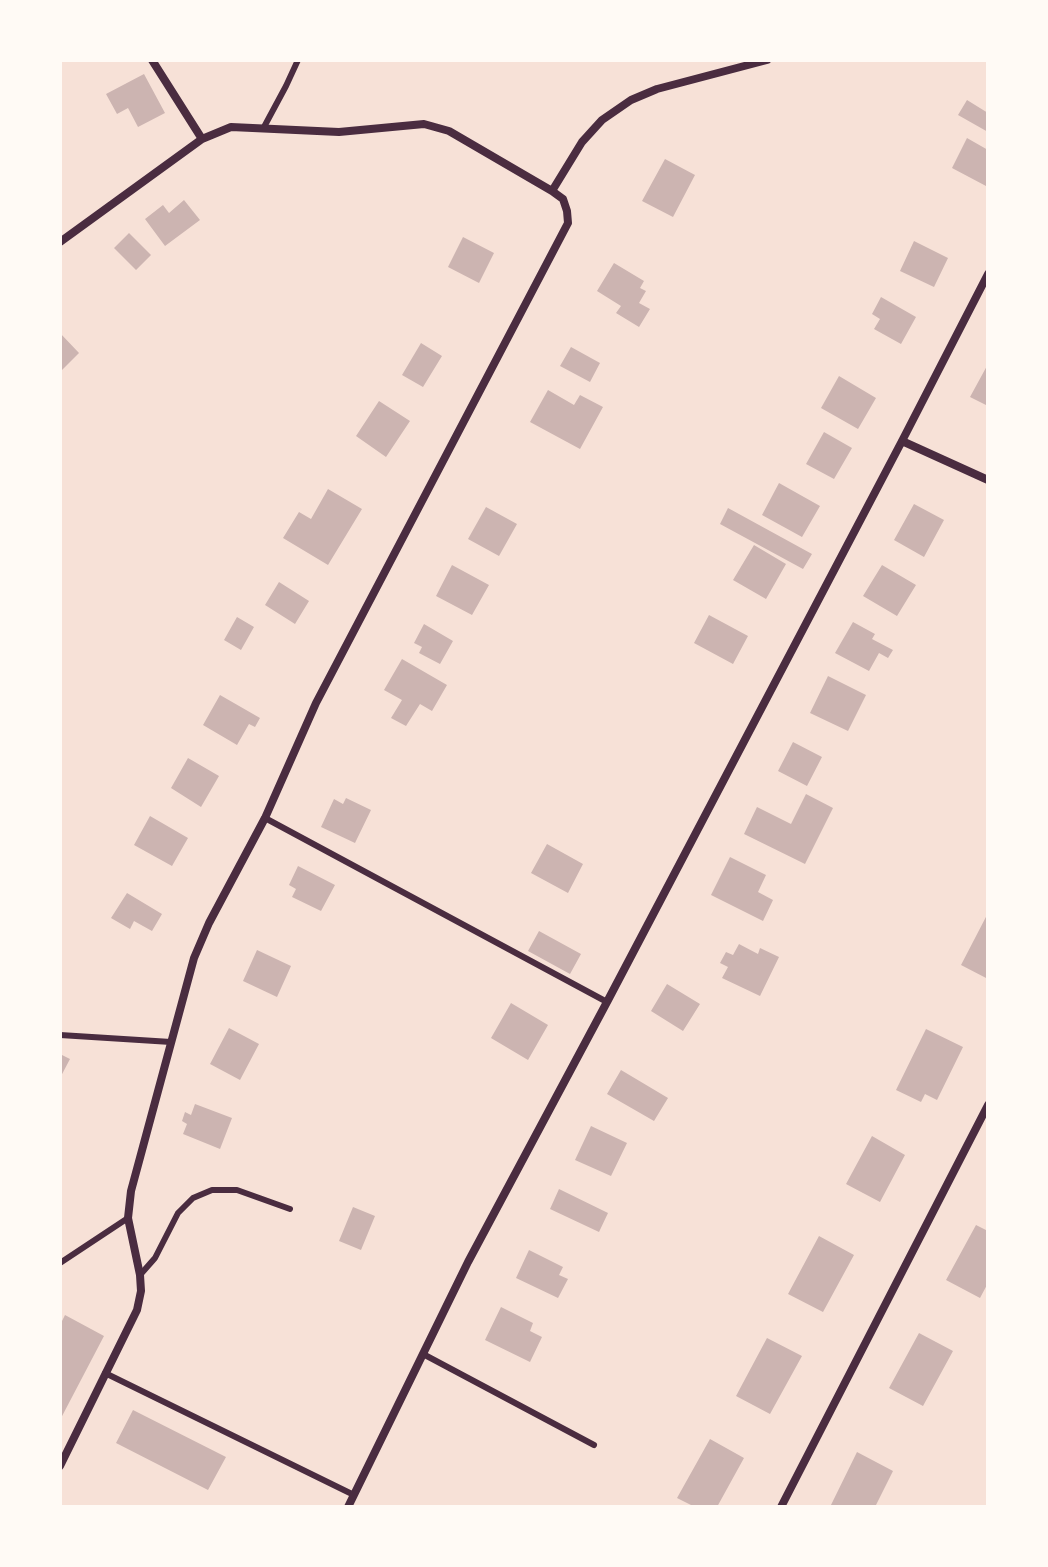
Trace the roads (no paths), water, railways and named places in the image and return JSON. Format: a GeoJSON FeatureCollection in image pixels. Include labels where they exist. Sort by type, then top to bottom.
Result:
{"type":"FeatureCollection","features":[{"type":"Feature","properties":{"kind":"street"},"geometry":{"type":"LineString","coordinates":[[152,60],[202,139]]}},
{"type":"Feature","properties":{"kind":"street"},"geometry":{"type":"LineString","coordinates":[[552,191],[582,142],[602,120],[631,100],[657,89],[767,60]]}},
{"type":"Feature","properties":{"kind":"street"},"geometry":{"type":"LineString","coordinates":[[60,242],[202,139],[231,127],[339,132],[424,124],[449,131],[563,199],[568,223],[316,703],[265,818],[209,923],[194,958],[131,1191],[128,1218],[141,1291],[137,1310],[60,1466]]}},
{"type":"Feature","properties":{"kind":"street"},"geometry":{"type":"LineString","coordinates":[[348,1507],[468,1262],[988,274]]}},
{"type":"Feature","properties":{"kind":"street"},"geometry":{"type":"LineString","coordinates":[[902,441],[988,480]]}},
{"type":"Feature","properties":{"kind":"street"},"geometry":{"type":"LineString","coordinates":[[781,1507],[988,1105]]}},
{"type":"Feature","properties":{"kind":"lane"},"geometry":{"type":"LineString","coordinates":[[264,127],[298,60]]}},
{"type":"Feature","properties":{"kind":"lane"},"geometry":{"type":"LineString","coordinates":[[265,818],[607,1002]]}},
{"type":"Feature","properties":{"kind":"lane"},"geometry":{"type":"LineString","coordinates":[[60,1035],[171,1042]]}},
{"type":"Feature","properties":{"kind":"lane"},"geometry":{"type":"LineString","coordinates":[[140,1275],[155,1258],[178,1213],[193,1198],[212,1190],[237,1190],[290,1209]]}},
{"type":"Feature","properties":{"kind":"lane"},"geometry":{"type":"LineString","coordinates":[[60,1263],[128,1218]]}},
{"type":"Feature","properties":{"kind":"lane"},"geometry":{"type":"LineString","coordinates":[[423,1354],[594,1445]]}},
{"type":"Feature","properties":{"kind":"lane"},"geometry":{"type":"LineString","coordinates":[[105,1373],[354,1495]]}}]}
